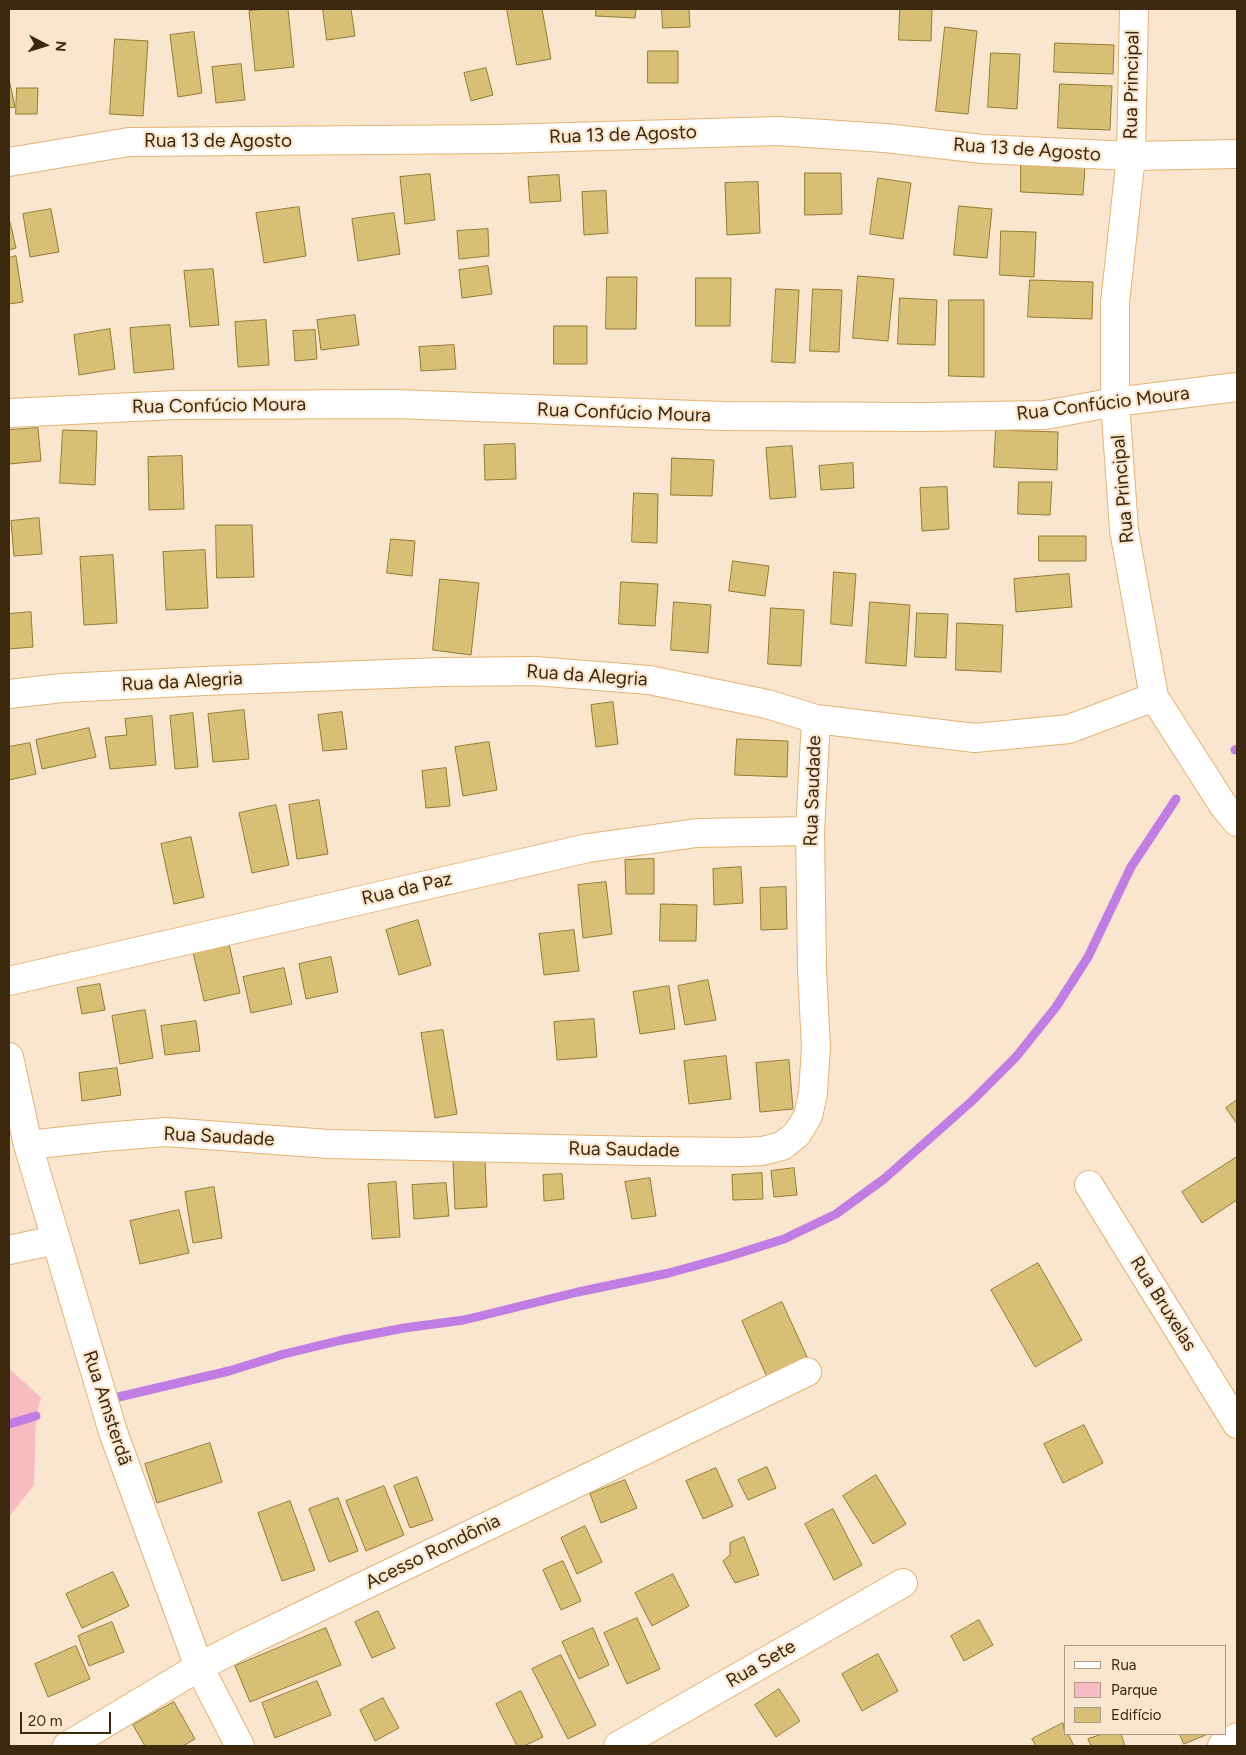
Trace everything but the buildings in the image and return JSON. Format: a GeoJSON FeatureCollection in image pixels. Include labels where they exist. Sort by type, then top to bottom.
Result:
{"type":"FeatureCollection","features":[{"type":"Feature","properties":{"kind":"street","name":"Rua Principal"},"geometry":{"type":"LineString","coordinates":[[1134,9],[1131,156],[1115,303],[1115,402],[1124,530],[1154,697],[1223,806],[1237,822]]}},
{"type":"Feature","properties":{"kind":"street","name":"Rua 13 de Agosto"},"geometry":{"type":"LineString","coordinates":[[9,162],[129,142],[500,139],[778,131],[885,138],[983,149],[1131,156],[1237,154]]}},
{"type":"Feature","properties":{"kind":"street","name":"Rua Confúcio Moura"},"geometry":{"type":"LineString","coordinates":[[9,413],[176,405],[394,404],[723,416],[924,417],[1045,415],[1115,402],[1237,387]]}},
{"type":"Feature","properties":{"kind":"street","name":"Rua da Alegria"},"geometry":{"type":"LineString","coordinates":[[9,694],[62,688],[204,680],[535,671],[649,680],[767,704],[816,719],[975,738],[1068,729],[1154,697]]}},
{"type":"Feature","properties":{"kind":"street","name":"Rua Saudade"},"geometry":{"type":"LineString","coordinates":[[28,1146],[166,1132],[330,1144],[741,1152],[782,1146],[797,1134],[808,1116],[813,1093],[816,1048],[812,969],[810,830],[816,719]]}},
{"type":"Feature","properties":{"kind":"street","name":"Rua da Paz"},"geometry":{"type":"LineString","coordinates":[[9,981],[588,848],[697,833],[810,830]]}},
{"type":"Feature","properties":{"kind":"street","name":"Rua Amsterdã"},"geometry":{"type":"LineString","coordinates":[[9,1057],[28,1146],[113,1432],[199,1667],[240,1746]]}},
{"type":"Feature","properties":{"kind":"street","name":"Rua Bruxelas"},"geometry":{"type":"LineString","coordinates":[[1088,1185],[1237,1424]]}},
{"type":"Feature","properties":{"kind":"street"},"geometry":{"type":"LineString","coordinates":[[9,1250],[55,1240]]}},
{"type":"Feature","properties":{"kind":"street","name":"Acesso Rondônia"},"geometry":{"type":"LineString","coordinates":[[67,1746],[199,1667],[262,1635],[807,1372]]}},
{"type":"Feature","properties":{"kind":"street","name":"Rua Sete"},"geometry":{"type":"LineString","coordinates":[[618,1746],[904,1583]]}},
{"type":"Feature","properties":{"kind":"street"},"geometry":{"type":"LineString","coordinates":[[1222,1746],[1237,1737]]}},
{"type":"Feature","properties":{"kind":"green space"},"geometry":{"type":"Polygon","coordinates":[[[9,1368],[41,1398],[36,1416],[34,1485],[9,1517],[9,1368]]]}},
{"type":"Feature","properties":{"kind":"waterway"},"geometry":{"type":"LineString","coordinates":[[110,1399],[229,1371],[284,1354],[342,1340],[404,1328],[464,1320],[578,1292],[669,1273],[784,1239],[836,1214],[884,1179],[972,1101],[1016,1057],[1056,1007],[1088,957],[1131,867],[1176,799]]}},
{"type":"Feature","properties":{"kind":"waterway"},"geometry":{"type":"LineString","coordinates":[[9,1424],[36,1416]]}}]}
